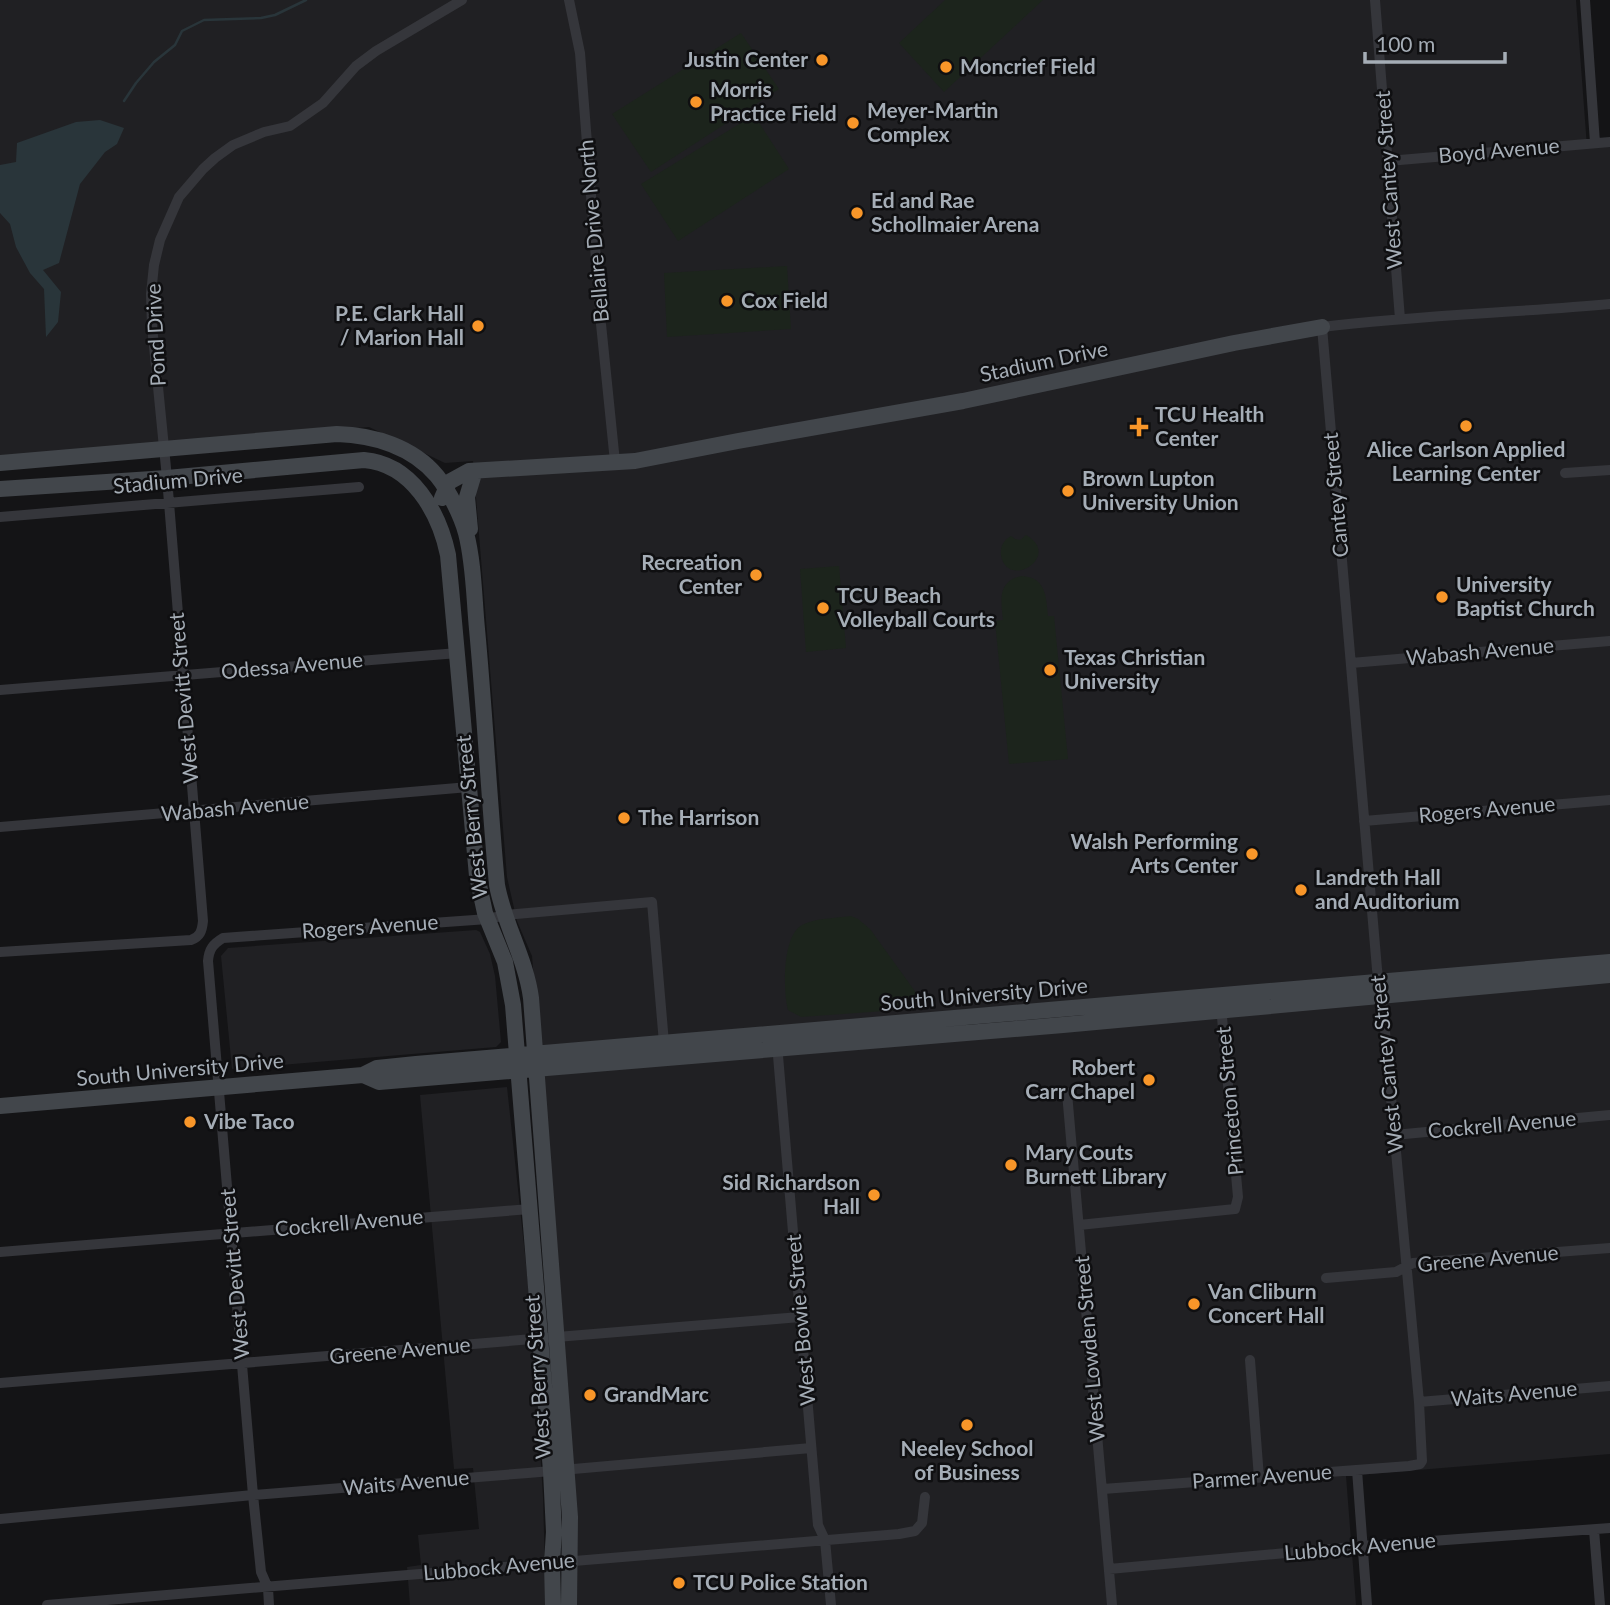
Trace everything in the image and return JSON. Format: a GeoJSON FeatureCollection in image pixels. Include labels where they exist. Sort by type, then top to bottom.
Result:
{"type":"FeatureCollection","features":[{"type":"Feature","properties":{"kind":"main road","name":"Stadium Drive"},"geometry":{"type":"LineString","coordinates":[[427,467],[471,474],[488,469],[635,461],[738,440],[963,401],[1237,342],[1322,327]]}},
{"type":"Feature","properties":{"kind":"main road","name":"West Berry Street"},"geometry":{"type":"LineString","coordinates":[[0,463],[353,435],[367,436],[393,445],[409,453],[438,477],[454,504],[467,537],[499,895],[520,953],[531,998],[551,1259],[548,1338]]}},
{"type":"Feature","properties":{"kind":"main road","name":"West Berry Street"},"geometry":{"type":"LineString","coordinates":[[0,489],[372,460],[392,467],[402,474],[422,496],[438,521],[448,555],[477,876],[509,982],[530,1209],[548,1338],[559,1470],[554,1532],[569,1605]]}},
{"type":"Feature","properties":{"kind":"main road"},"geometry":{"type":"LineString","coordinates":[[402,474],[426,487],[445,489]]}},
{"type":"Feature","properties":{"kind":"main road"},"geometry":{"type":"LineString","coordinates":[[438,521],[440,502],[449,482],[471,474],[467,497],[472,577]]}},
{"type":"Feature","properties":{"kind":"main road"},"geometry":{"type":"LineString","coordinates":[[463,709],[471,721],[477,770],[488,780]]}},
{"type":"Feature","properties":{"kind":"main road"},"geometry":{"type":"LineString","coordinates":[[469,788],[481,803],[487,853],[496,871]]}},
{"type":"Feature","properties":{"kind":"main road"},"geometry":{"type":"LineString","coordinates":[[488,919],[497,921],[500,925],[513,957],[527,981]]}},
{"type":"Feature","properties":{"kind":"main road","name":"South University Drive"},"geometry":{"type":"LineString","coordinates":[[535,1061],[1221,1003],[1610,962]]}},
{"type":"Feature","properties":{"kind":"main road","name":"South University Drive"},"geometry":{"type":"LineString","coordinates":[[1380,988],[1610,975]]}},
{"type":"Feature","properties":{"kind":"main road","name":"South University Drive"},"geometry":{"type":"LineString","coordinates":[[0,1106],[363,1075],[379,1082],[664,1043],[777,1041]]}},
{"type":"Feature","properties":{"kind":"main road"},"geometry":{"type":"LineString","coordinates":[[530,1209],[537,1216],[543,1249],[551,1259]]}},
{"type":"Feature","properties":{"kind":"main road","name":"West Berry Street"},"geometry":{"type":"LineString","coordinates":[[553,1605],[560,1561]]}},
{"type":"Feature","properties":{"kind":"street","name":"Pond Drive"},"geometry":{"type":"LineString","coordinates":[[164,450],[151,294],[160,240],[179,197],[215,158],[233,145],[264,132],[290,126],[323,103],[356,66],[376,51],[462,0]]}},
{"type":"Feature","properties":{"kind":"street","name":"Bellaire Drive North"},"geometry":{"type":"LineString","coordinates":[[569,0],[580,53],[615,462]]}},
{"type":"Feature","properties":{"kind":"street","name":"West Cantey Street"},"geometry":{"type":"LineString","coordinates":[[1375,0],[1399,319]]}},
{"type":"Feature","properties":{"kind":"street"},"geometry":{"type":"LineString","coordinates":[[1585,0],[1595,143]]}},
{"type":"Feature","properties":{"kind":"street","name":"Boyd Avenue"},"geometry":{"type":"LineString","coordinates":[[1388,161],[1610,142]]}},
{"type":"Feature","properties":{"kind":"street","name":"Stadium Drive"},"geometry":{"type":"LineString","coordinates":[[1322,327],[1610,304]]}},
{"type":"Feature","properties":{"kind":"street","name":"Cantey Street"},"geometry":{"type":"LineString","coordinates":[[1322,327],[1350,663]]}},
{"type":"Feature","properties":{"kind":"street","name":"West Devitt Street"},"geometry":{"type":"LineString","coordinates":[[0,952],[191,940],[200,934],[203,922],[164,450]]}},
{"type":"Feature","properties":{"kind":"street"},"geometry":{"type":"LineString","coordinates":[[1565,473],[1610,470]]}},
{"type":"Feature","properties":{"kind":"street","name":"Stadium Drive"},"geometry":{"type":"LineString","coordinates":[[0,517],[359,487]]}},
{"type":"Feature","properties":{"kind":"street","name":"Wabash Avenue"},"geometry":{"type":"LineString","coordinates":[[1350,663],[1610,640]]}},
{"type":"Feature","properties":{"kind":"street","name":"Odessa Avenue"},"geometry":{"type":"LineString","coordinates":[[0,690],[458,653]]}},
{"type":"Feature","properties":{"kind":"street","name":"West Cantey Street"},"geometry":{"type":"LineString","coordinates":[[1350,663],[1419,1402],[1420,1464]]}},
{"type":"Feature","properties":{"kind":"street","name":"Wabash Avenue"},"geometry":{"type":"LineString","coordinates":[[0,827],[469,788]]}},
{"type":"Feature","properties":{"kind":"street","name":"Rogers Avenue"},"geometry":{"type":"LineString","coordinates":[[1364,821],[1610,800]]}},
{"type":"Feature","properties":{"kind":"street","name":"Rogers Avenue"},"geometry":{"type":"LineString","coordinates":[[215,943],[223,938],[488,919],[506,915],[652,902],[664,1043]]}},
{"type":"Feature","properties":{"kind":"street","name":"West Devitt Street"},"geometry":{"type":"LineString","coordinates":[[215,943],[209,952],[208,961],[253,1495],[261,1572],[268,1588],[270,1605]]}},
{"type":"Feature","properties":{"kind":"street","name":"Princeton Street"},"geometry":{"type":"LineString","coordinates":[[1079,1225],[1233,1210],[1237,1206],[1221,1003]]}},
{"type":"Feature","properties":{"kind":"street","name":"West Bowie Street"},"geometry":{"type":"LineString","coordinates":[[777,1041],[818,1525],[825,1540],[831,1605]]}},
{"type":"Feature","properties":{"kind":"street","name":"West Lowden Street"},"geometry":{"type":"LineString","coordinates":[[1068,1093],[1112,1605]]}},
{"type":"Feature","properties":{"kind":"street","name":"Cockrell Avenue"},"geometry":{"type":"LineString","coordinates":[[1394,1135],[1610,1115]]}},
{"type":"Feature","properties":{"kind":"street","name":"Cockrell Avenue"},"geometry":{"type":"LineString","coordinates":[[0,1252],[530,1209]]}},
{"type":"Feature","properties":{"kind":"street","name":"Greene Avenue"},"geometry":{"type":"LineString","coordinates":[[1326,1278],[1396,1272],[1413,1263],[1610,1248]]}},
{"type":"Feature","properties":{"kind":"street","name":"Greene Avenue"},"geometry":{"type":"LineString","coordinates":[[0,1383],[800,1317]]}},
{"type":"Feature","properties":{"kind":"street"},"geometry":{"type":"LineString","coordinates":[[1250,1360],[1259,1478]]}},
{"type":"Feature","properties":{"kind":"street","name":"Waits Avenue"},"geometry":{"type":"LineString","coordinates":[[1419,1402],[1610,1386]]}},
{"type":"Feature","properties":{"kind":"street","name":"Waits Avenue"},"geometry":{"type":"LineString","coordinates":[[0,1519],[811,1448]]}},
{"type":"Feature","properties":{"kind":"street","name":"Parmer Avenue"},"geometry":{"type":"LineString","coordinates":[[1103,1489],[1420,1464]]}},
{"type":"Feature","properties":{"kind":"street"},"geometry":{"type":"LineString","coordinates":[[1357,1470],[1367,1605]]}},
{"type":"Feature","properties":{"kind":"street","name":"Lubbock Avenue"},"geometry":{"type":"LineString","coordinates":[[47,1605],[899,1534],[915,1531],[922,1523],[925,1497]]}},
{"type":"Feature","properties":{"kind":"street","name":"Lubbock Avenue"},"geometry":{"type":"LineString","coordinates":[[1109,1569],[1363,1546],[1610,1528]]}},
{"type":"Feature","properties":{"kind":"street"},"geometry":{"type":"LineString","coordinates":[[1594,1530],[1600,1605]]}},
{"type":"Feature","properties":{"kind":"shaded area","name":"Texas Christian University"},"geometry":{"type":"Polygon","coordinates":[[[0,0],[1576,0],[1587,147],[1610,145],[1610,1454],[1346,1476],[1356,1605],[576,1605],[532,956],[517,921],[507,877],[473,461],[445,463],[369,427],[0,457],[0,0]]]}},
{"type":"Feature","properties":{"kind":"shaded area","name":"Moncrief Field"},"geometry":{"type":"Polygon","coordinates":[[[945,0],[1043,0],[944,92],[899,43],[945,0]]]}},
{"type":"Feature","properties":{"kind":"shaded area","name":"Morris Practice Field"},"geometry":{"type":"Polygon","coordinates":[[[741,33],[779,89],[651,172],[612,114],[741,33]]]}},
{"type":"Feature","properties":{"kind":"shaded area","name":"Morris Practice Field"},"geometry":{"type":"Polygon","coordinates":[[[754,115],[789,169],[678,241],[641,184],[754,115]]]}},
{"type":"Feature","properties":{"kind":"shaded area"},"geometry":{"type":"Polygon","coordinates":[[[100,120],[124,128],[117,144],[105,152],[80,184],[59,263],[43,270],[61,292],[58,322],[46,337],[44,289],[30,273],[16,247],[10,224],[0,213],[0,165],[16,162],[17,143],[76,122],[100,120]]]}},
{"type":"Feature","properties":{"kind":"shaded area","name":"Cox Field"},"geometry":{"type":"Polygon","coordinates":[[[787,266],[791,329],[667,337],[664,273],[787,266]]]}},
{"type":"Feature","properties":{"kind":"shaded area"},"geometry":{"type":"Polygon","coordinates":[[[1026,535],[1036,543],[1039,552],[1030,566],[1013,570],[1005,565],[1001,555],[1002,546],[1011,536],[1020,540],[1026,535]]]}},
{"type":"Feature","properties":{"kind":"shaded area","name":"TCU Beach Volleyball Courts"},"geometry":{"type":"Polygon","coordinates":[[[839,566],[846,648],[806,652],[800,569],[839,566]]]}},
{"type":"Feature","properties":{"kind":"shaded area"},"geometry":{"type":"Polygon","coordinates":[[[1021,576],[1029,577],[1040,584],[1045,595],[1048,616],[1054,616],[1068,759],[1009,764],[995,621],[1003,620],[1001,599],[1004,587],[1021,576]]]}},
{"type":"Feature","properties":{"kind":"shaded area"},"geometry":{"type":"Polygon","coordinates":[[[851,916],[870,929],[927,1008],[801,1017],[788,1010],[785,990],[787,952],[795,931],[813,921],[851,916]]]}},
{"type":"Feature","properties":{"kind":"shaded area"},"geometry":{"type":"Polygon","coordinates":[[[476,930],[480,932],[490,954],[495,976],[501,1042],[496,1047],[232,1069],[221,956],[228,948],[476,930]]]}},
{"type":"Feature","properties":{"kind":"shaded area"},"geometry":{"type":"Polygon","coordinates":[[[507,1087],[532,1320],[543,1497],[546,1605],[410,1605],[407,1567],[421,1565],[418,1535],[479,1529],[473,1468],[454,1469],[420,1095],[507,1087]]]}},
{"type":"Feature","properties":{"kind":"waterway"},"geometry":{"type":"LineString","coordinates":[[124,101],[154,62],[175,45],[182,31],[204,20],[275,15],[306,0]]}},
{"type":"Feature","properties":{"kind":"place","name":"Justin Center"},"geometry":{"type":"Point","coordinates":[822,60]}},
{"type":"Feature","properties":{"kind":"place","name":"Moncrief Field"},"geometry":{"type":"Point","coordinates":[946,67]}},
{"type":"Feature","properties":{"kind":"place","name":"Morris Practice Field"},"geometry":{"type":"Point","coordinates":[696,102]}},
{"type":"Feature","properties":{"kind":"place","name":"Meyer-Martin Complex"},"geometry":{"type":"Point","coordinates":[853,123]}},
{"type":"Feature","properties":{"kind":"place","name":"Ed and Rae Schollmaier Arena"},"geometry":{"type":"Point","coordinates":[857,213]}},
{"type":"Feature","properties":{"kind":"place","name":"Cox Field"},"geometry":{"type":"Point","coordinates":[727,301]}},
{"type":"Feature","properties":{"kind":"place","name":"P.E. Clark Hall / Marion Hall"},"geometry":{"type":"Point","coordinates":[478,326]}},
{"type":"Feature","properties":{"kind":"place","name":"Alice Carlson Applied Learning Center"},"geometry":{"type":"Point","coordinates":[1466,426]}},
{"type":"Feature","properties":{"kind":"place","name":"TCU Health Center"},"geometry":{"type":"Point","coordinates":[1139,427]}},
{"type":"Feature","properties":{"kind":"place","name":"Brown Lupton University Union"},"geometry":{"type":"Point","coordinates":[1068,491]}},
{"type":"Feature","properties":{"kind":"place","name":"Recreation Center"},"geometry":{"type":"Point","coordinates":[756,575]}},
{"type":"Feature","properties":{"kind":"place","name":"University Baptist Church"},"geometry":{"type":"Point","coordinates":[1442,597]}},
{"type":"Feature","properties":{"kind":"place","name":"TCU Beach Volleyball Courts"},"geometry":{"type":"Point","coordinates":[823,608]}},
{"type":"Feature","properties":{"kind":"place","name":"Texas Christian University"},"geometry":{"type":"Point","coordinates":[1050,670]}},
{"type":"Feature","properties":{"kind":"place","name":"The Harrison"},"geometry":{"type":"Point","coordinates":[624,818]}},
{"type":"Feature","properties":{"kind":"place","name":"Walsh Performing Arts Center"},"geometry":{"type":"Point","coordinates":[1252,854]}},
{"type":"Feature","properties":{"kind":"place","name":"Landreth Hall and Auditorium"},"geometry":{"type":"Point","coordinates":[1301,890]}},
{"type":"Feature","properties":{"kind":"place","name":"Robert Carr Chapel"},"geometry":{"type":"Point","coordinates":[1149,1080]}},
{"type":"Feature","properties":{"kind":"place","name":"Vibe Taco"},"geometry":{"type":"Point","coordinates":[190,1122]}},
{"type":"Feature","properties":{"kind":"place","name":"Mary Couts Burnett Library"},"geometry":{"type":"Point","coordinates":[1011,1165]}},
{"type":"Feature","properties":{"kind":"place","name":"Sid Richardson Hall"},"geometry":{"type":"Point","coordinates":[874,1195]}},
{"type":"Feature","properties":{"kind":"place","name":"Van Cliburn Concert Hall"},"geometry":{"type":"Point","coordinates":[1194,1304]}},
{"type":"Feature","properties":{"kind":"place","name":"GrandMarc"},"geometry":{"type":"Point","coordinates":[590,1395]}},
{"type":"Feature","properties":{"kind":"place","name":"Neeley School of Business"},"geometry":{"type":"Point","coordinates":[967,1425]}},
{"type":"Feature","properties":{"kind":"place","name":"TCU Police Station"},"geometry":{"type":"Point","coordinates":[679,1583]}}]}
